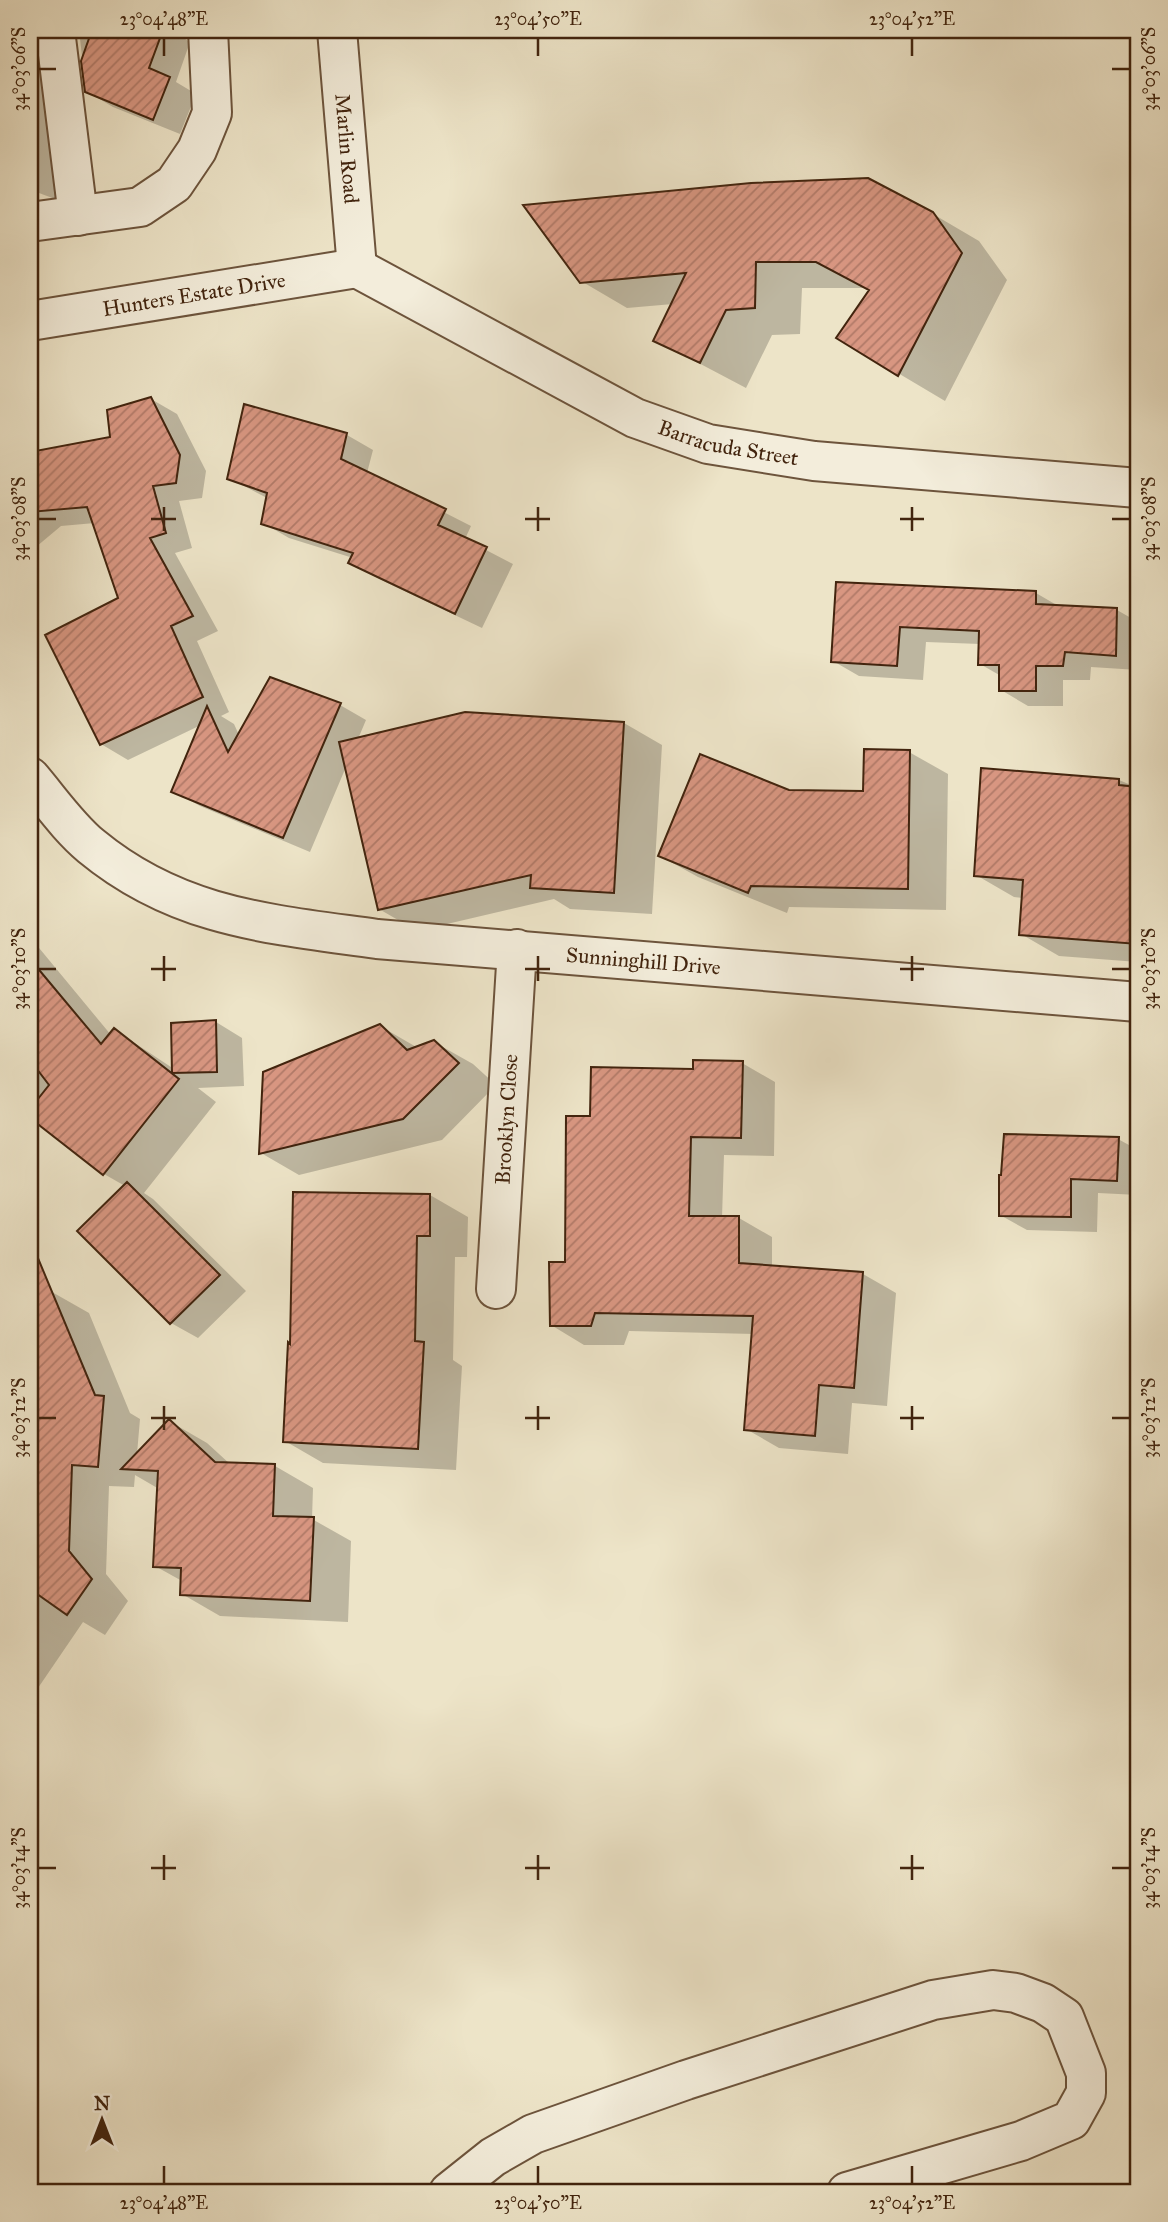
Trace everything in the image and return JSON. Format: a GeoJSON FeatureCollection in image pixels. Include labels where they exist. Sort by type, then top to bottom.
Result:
{"type":"FeatureCollection","features":[{"type":"Feature","properties":{"kind":"street"},"geometry":{"type":"LineString","coordinates":[[55,30],[78,216]]}},
{"type":"Feature","properties":{"kind":"street"},"geometry":{"type":"LineString","coordinates":[[30,222],[140,206],[174,184],[197,150],[212,113],[208,30]]}},
{"type":"Feature","properties":{"kind":"street","name":"Marlin Road"},"geometry":{"type":"LineString","coordinates":[[337,30],[357,268]]}},
{"type":"Feature","properties":{"kind":"street","name":"Hunters Estate Drive"},"geometry":{"type":"LineString","coordinates":[[30,321],[357,268]]}},
{"type":"Feature","properties":{"kind":"street","name":"Barracuda Street"},"geometry":{"type":"LineString","coordinates":[[357,268],[635,418],[708,444],[814,461],[1138,488]]}},
{"type":"Feature","properties":{"kind":"street","name":"Sunninghill Drive"},"geometry":{"type":"LineString","coordinates":[[30,778],[89,845],[148,885],[208,911],[275,925],[377,939],[517,948],[1138,1002]]}},
{"type":"Feature","properties":{"kind":"street","name":"Brooklyn Close"},"geometry":{"type":"LineString","coordinates":[[496,1289],[517,948]]}},
{"type":"Feature","properties":{"kind":"street"},"geometry":{"type":"LineString","coordinates":[[449,2192],[493,2157],[533,2134],[685,2080],[933,2000],[993,1990],[1016,1993],[1042,2003],[1064,2017],[1081,2053],[1086,2073],[1086,2093],[1072,2120],[1021,2141],[847,2192]]}},
{"type":"Feature","properties":{"kind":"building"},"geometry":{"type":"Polygon","coordinates":[[[92,30],[163,30],[149,68],[170,77],[153,120],[85,92],[81,61],[92,30]]]}},
{"type":"Feature","properties":{"kind":"building"},"geometry":{"type":"Polygon","coordinates":[[[868,178],[933,212],[962,253],[898,376],[836,338],[869,290],[816,262],[756,262],[755,308],[726,310],[700,363],[653,341],[686,273],[580,283],[523,205],[751,183],[868,178]]]}},
{"type":"Feature","properties":{"kind":"building"},"geometry":{"type":"Polygon","coordinates":[[[151,397],[180,455],[176,483],[153,486],[166,533],[150,538],[193,616],[171,626],[203,697],[100,745],[45,635],[118,598],[87,507],[30,512],[30,452],[110,437],[107,410],[151,397]]]}},
{"type":"Feature","properties":{"kind":"building"},"geometry":{"type":"Polygon","coordinates":[[[244,404],[347,433],[341,459],[446,509],[438,525],[487,547],[455,614],[348,563],[353,553],[261,524],[267,493],[227,479],[244,404]]]}},
{"type":"Feature","properties":{"kind":"building"},"geometry":{"type":"Polygon","coordinates":[[[836,582],[1036,591],[1036,604],[1117,608],[1116,656],[1065,652],[1063,666],[1036,666],[1036,691],[999,691],[999,665],[978,665],[979,631],[900,627],[897,666],[831,662],[836,582]]]}},
{"type":"Feature","properties":{"kind":"building"},"geometry":{"type":"Polygon","coordinates":[[[270,677],[341,703],[283,838],[171,792],[207,706],[228,752],[270,677]]]}},
{"type":"Feature","properties":{"kind":"building"},"geometry":{"type":"Polygon","coordinates":[[[465,712],[624,722],[614,893],[530,888],[531,875],[378,910],[339,742],[465,712]]]}},
{"type":"Feature","properties":{"kind":"building"},"geometry":{"type":"Polygon","coordinates":[[[864,749],[910,750],[908,889],[751,886],[748,893],[658,856],[700,754],[789,790],[863,791],[864,749]]]}},
{"type":"Feature","properties":{"kind":"building"},"geometry":{"type":"Polygon","coordinates":[[[981,768],[1119,779],[1119,785],[1138,787],[1138,944],[1019,935],[1023,880],[974,876],[981,768]]]}},
{"type":"Feature","properties":{"kind":"building"},"geometry":{"type":"Polygon","coordinates":[[[30,959],[101,1044],[114,1028],[179,1079],[103,1175],[30,1118],[30,1109],[49,1085],[30,1060],[30,959]]]}},
{"type":"Feature","properties":{"kind":"building"},"geometry":{"type":"Polygon","coordinates":[[[216,1020],[217,1072],[172,1073],[171,1023],[216,1020]]]}},
{"type":"Feature","properties":{"kind":"building"},"geometry":{"type":"Polygon","coordinates":[[[380,1024],[407,1050],[434,1040],[459,1063],[403,1119],[259,1154],[263,1072],[380,1024]]]}},
{"type":"Feature","properties":{"kind":"building"},"geometry":{"type":"Polygon","coordinates":[[[693,1060],[743,1061],[741,1138],[691,1137],[689,1216],[739,1216],[739,1263],[863,1272],[854,1388],[819,1385],[815,1436],[744,1430],[753,1316],[595,1313],[591,1326],[550,1326],[549,1262],[565,1262],[566,1116],[590,1116],[591,1067],[693,1069],[693,1060]]]}},
{"type":"Feature","properties":{"kind":"building"},"geometry":{"type":"Polygon","coordinates":[[[1004,1134],[1119,1137],[1117,1181],[1071,1179],[1071,1217],[999,1216],[999,1175],[1004,1134]]]}},
{"type":"Feature","properties":{"kind":"building"},"geometry":{"type":"Polygon","coordinates":[[[127,1182],[220,1275],[170,1324],[77,1231],[127,1182]]]}},
{"type":"Feature","properties":{"kind":"building"},"geometry":{"type":"Polygon","coordinates":[[[293,1192],[430,1194],[430,1236],[417,1236],[415,1341],[424,1342],[418,1449],[283,1442],[288,1342],[290,1344],[293,1192]]]}},
{"type":"Feature","properties":{"kind":"building"},"geometry":{"type":"Polygon","coordinates":[[[30,1239],[95,1395],[104,1396],[98,1467],[72,1465],[69,1551],[92,1579],[67,1615],[30,1589],[30,1239]]]}},
{"type":"Feature","properties":{"kind":"building"},"geometry":{"type":"Polygon","coordinates":[[[169,1419],[215,1462],[275,1464],[273,1516],[314,1517],[310,1601],[180,1595],[181,1568],[153,1567],[158,1471],[121,1469],[169,1419]]]}}]}
